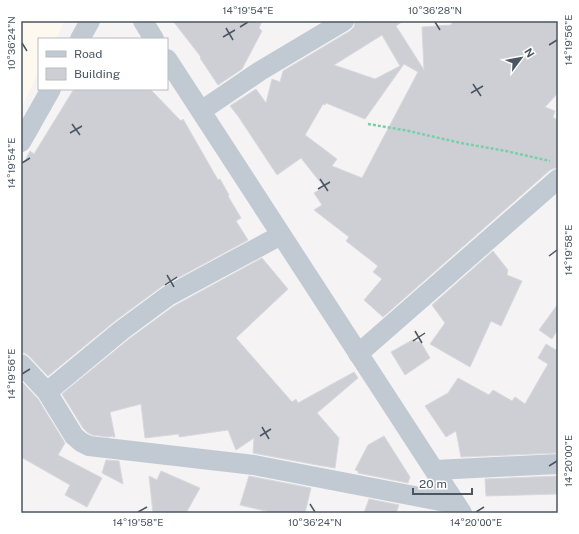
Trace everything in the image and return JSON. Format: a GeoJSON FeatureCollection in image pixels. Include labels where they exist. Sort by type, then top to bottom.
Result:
{"type":"FeatureCollection","features":[{"type":"Feature","properties":{"kind":"street"},"geometry":{"type":"LineString","coordinates":[[81,38],[90,21]]}},
{"type":"Feature","properties":{"kind":"street"},"geometry":{"type":"LineString","coordinates":[[143,21],[153,38]]}},
{"type":"Feature","properties":{"kind":"street"},"geometry":{"type":"LineString","coordinates":[[201,111],[260,72],[344,21]]}},
{"type":"Feature","properties":{"kind":"street"},"geometry":{"type":"LineString","coordinates":[[168,61],[459,508]]}},
{"type":"Feature","properties":{"kind":"street"},"geometry":{"type":"LineString","coordinates":[[21,142],[50,90]]}},
{"type":"Feature","properties":{"kind":"street"},"geometry":{"type":"LineString","coordinates":[[358,354],[554,170]]}},
{"type":"Feature","properties":{"kind":"street"},"geometry":{"type":"LineString","coordinates":[[47,392],[122,330],[168,296],[281,235]]}},
{"type":"Feature","properties":{"kind":"street"},"geometry":{"type":"LineString","coordinates":[[21,364],[47,392],[74,436],[89,446],[254,465],[459,508]]}},
{"type":"Feature","properties":{"kind":"street"},"geometry":{"type":"LineString","coordinates":[[434,470],[558,464]]}},
{"type":"Feature","properties":{"kind":"path"},"geometry":{"type":"LineString","coordinates":[[368,124],[506,151],[554,170]]}},
{"type":"Feature","properties":{"kind":"shaded area"},"geometry":{"type":"Polygon","coordinates":[[[21,21],[65,21],[56,38],[38,38],[38,74],[21,108],[21,21]]]}},
{"type":"Feature","properties":{"kind":"building"},"geometry":{"type":"Polygon","coordinates":[[[173,21],[262,21],[259,28],[262,31],[242,69],[218,85],[200,58],[201,57],[173,21]]]}},
{"type":"Feature","properties":{"kind":"building"},"geometry":{"type":"Polygon","coordinates":[[[355,21],[403,21],[396,26],[424,70],[422,27],[451,25],[453,21],[558,21],[558,93],[545,107],[555,111],[553,117],[558,121],[558,168],[550,170],[383,317],[364,300],[382,279],[373,272],[378,266],[346,241],[349,237],[314,210],[322,205],[314,193],[324,187],[301,158],[277,175],[230,106],[256,89],[266,103],[272,79],[280,82],[283,71],[350,31],[354,27],[355,21]],[[382,35],[334,65],[375,79],[400,66],[382,35]],[[404,64],[365,119],[326,103],[325,105],[323,104],[305,135],[337,159],[332,166],[362,178],[418,72],[404,64]]]}},
{"type":"Feature","properties":{"kind":"building"},"geometry":{"type":"Polygon","coordinates":[[[73,90],[151,90],[181,121],[183,119],[218,180],[220,179],[229,195],[228,196],[241,218],[236,221],[248,240],[161,287],[115,321],[48,376],[29,356],[25,353],[21,353],[21,168],[30,151],[34,154],[73,90]]]}},
{"type":"Feature","properties":{"kind":"building"},"geometry":{"type":"Polygon","coordinates":[[[493,251],[508,270],[507,275],[522,281],[501,326],[491,321],[470,367],[430,344],[445,323],[432,305],[493,251]]]}},
{"type":"Feature","properties":{"kind":"building"},"geometry":{"type":"Polygon","coordinates":[[[262,258],[288,289],[236,338],[292,402],[296,399],[298,403],[354,372],[358,378],[317,413],[339,438],[335,468],[253,453],[254,438],[236,450],[228,430],[179,437],[179,434],[145,438],[141,404],[110,412],[115,437],[92,435],[83,428],[62,394],[129,339],[174,306],[262,258]]]}},
{"type":"Feature","properties":{"kind":"building"},"geometry":{"type":"Polygon","coordinates":[[[558,304],[558,329],[552,339],[539,330],[558,304]]]}},
{"type":"Feature","properties":{"kind":"building"},"geometry":{"type":"Polygon","coordinates":[[[414,339],[417,342],[420,341],[430,358],[405,375],[391,352],[414,339]]]}},
{"type":"Feature","properties":{"kind":"building"},"geometry":{"type":"Polygon","coordinates":[[[546,344],[556,350],[558,346],[558,453],[461,457],[456,431],[446,437],[425,406],[448,393],[458,378],[489,395],[493,390],[512,401],[515,397],[525,404],[548,364],[538,358],[546,344]]]}},
{"type":"Feature","properties":{"kind":"building"},"geometry":{"type":"Polygon","coordinates":[[[21,381],[38,399],[65,443],[58,455],[102,478],[87,507],[65,495],[70,485],[21,457],[21,381]]]}},
{"type":"Feature","properties":{"kind":"building"},"geometry":{"type":"Polygon","coordinates":[[[384,436],[410,477],[408,483],[358,473],[358,471],[355,470],[368,445],[384,436]]]}},
{"type":"Feature","properties":{"kind":"building"},"geometry":{"type":"Polygon","coordinates":[[[106,460],[119,461],[123,484],[102,473],[106,460]]]}},
{"type":"Feature","properties":{"kind":"building"},"geometry":{"type":"Polygon","coordinates":[[[161,471],[200,488],[186,513],[153,513],[149,476],[157,480],[161,471]]]}},
{"type":"Feature","properties":{"kind":"building"},"geometry":{"type":"Polygon","coordinates":[[[249,476],[311,488],[305,513],[274,513],[240,505],[249,476]]]}},
{"type":"Feature","properties":{"kind":"building"},"geometry":{"type":"Polygon","coordinates":[[[558,476],[558,494],[486,496],[485,479],[558,476]]]}},
{"type":"Feature","properties":{"kind":"building"},"geometry":{"type":"Polygon","coordinates":[[[369,499],[399,505],[396,513],[364,513],[369,499]]]}}]}
